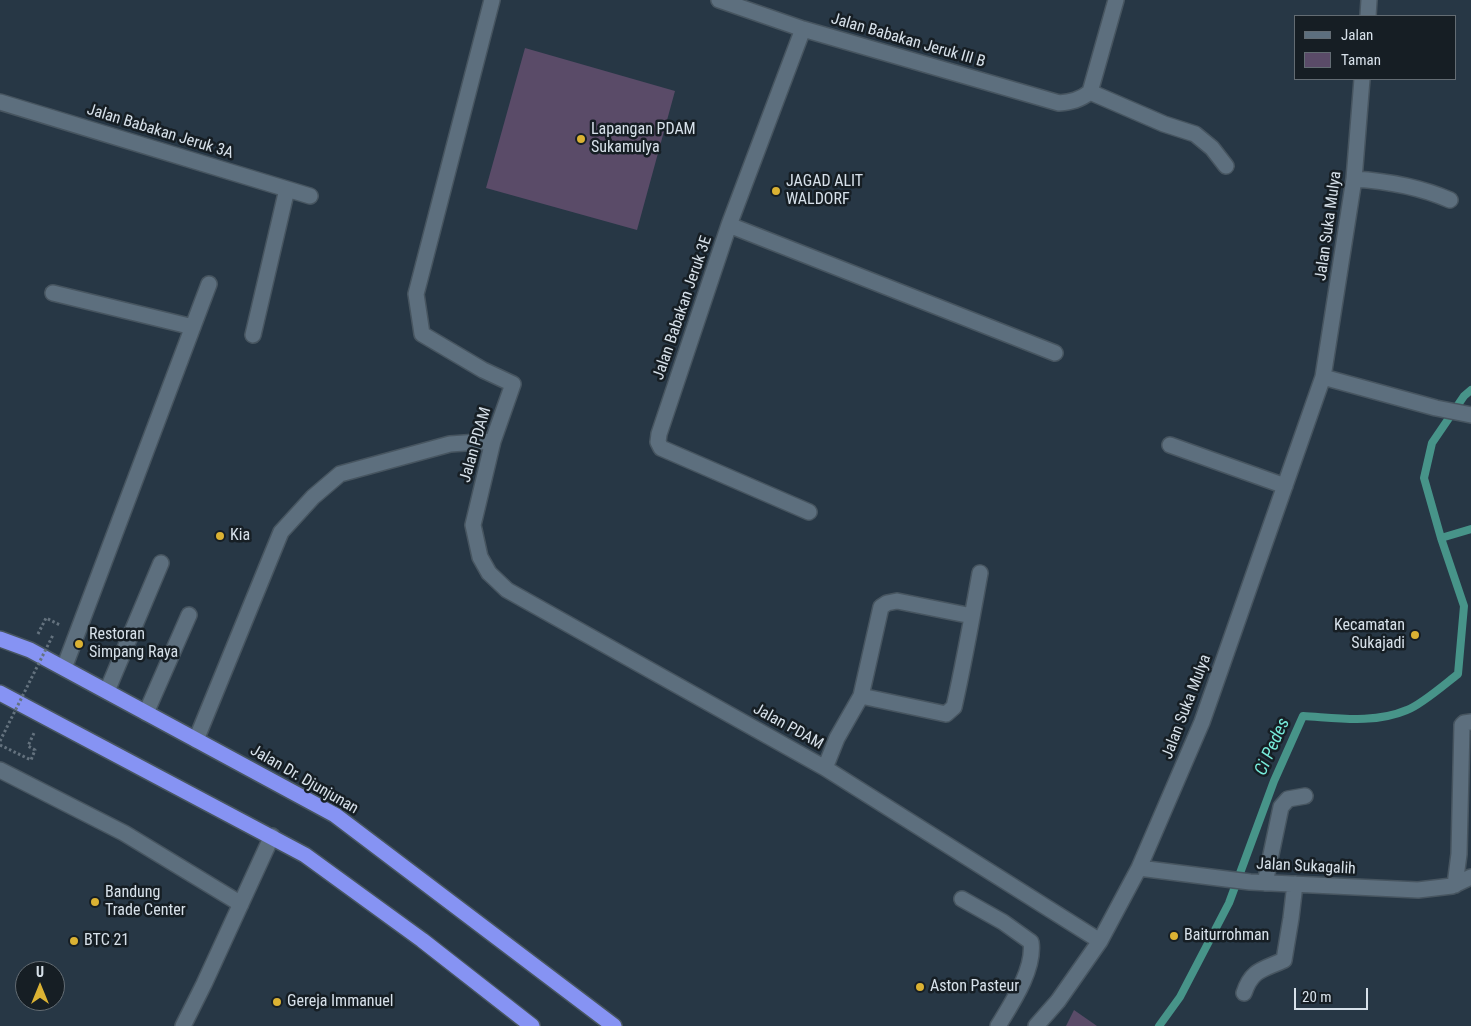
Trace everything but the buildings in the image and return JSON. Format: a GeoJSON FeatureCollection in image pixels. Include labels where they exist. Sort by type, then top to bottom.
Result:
{"type":"FeatureCollection","features":[{"type":"Feature","properties":{"kind":"highway","name":"Jalan Dr. Djunjunan"},"geometry":{"type":"LineString","coordinates":[[0,639],[30,650],[335,815],[614,1026]]}},
{"type":"Feature","properties":{"kind":"highway"},"geometry":{"type":"LineString","coordinates":[[0,693],[272,836],[313,860],[422,940],[532,1026]]}},
{"type":"Feature","properties":{"kind":"street","name":"Jalan PDAM"},"geometry":{"type":"LineString","coordinates":[[492,0],[416,294],[422,334],[483,370],[514,384],[493,441],[473,525],[480,557],[488,573],[507,590],[825,768],[1100,941]]}},
{"type":"Feature","properties":{"kind":"street","name":"Jalan Babakan Jeruk III B"},"geometry":{"type":"LineString","coordinates":[[719,0],[802,29],[1059,103],[1072,102],[1083,98],[1090,92]]}},
{"type":"Feature","properties":{"kind":"street"},"geometry":{"type":"LineString","coordinates":[[1116,0],[1090,92],[1164,124],[1195,134],[1212,148],[1226,166]]}},
{"type":"Feature","properties":{"kind":"street"},"geometry":{"type":"LineString","coordinates":[[1368,15],[1369,0]]}},
{"type":"Feature","properties":{"kind":"street","name":"Jalan Babakan Jeruk 3E"},"geometry":{"type":"LineString","coordinates":[[802,29],[729,225],[659,434],[658,442],[661,448],[809,512]]}},
{"type":"Feature","properties":{"kind":"street","name":"Jalan Suka Mulya"},"geometry":{"type":"LineString","coordinates":[[1036,1026],[1058,1001],[1100,941],[1139,868],[1202,722],[1323,377],[1354,179],[1362,80]]}},
{"type":"Feature","properties":{"kind":"street","name":"Jalan Babakan Jeruk 3A"},"geometry":{"type":"LineString","coordinates":[[0,102],[310,196]]}},
{"type":"Feature","properties":{"kind":"street"},"geometry":{"type":"LineString","coordinates":[[1354,179],[1382,180],[1437,194],[1450,200]]}},
{"type":"Feature","properties":{"kind":"street"},"geometry":{"type":"LineString","coordinates":[[253,335],[287,189]]}},
{"type":"Feature","properties":{"kind":"street"},"geometry":{"type":"LineString","coordinates":[[729,225],[1055,353]]}},
{"type":"Feature","properties":{"kind":"street"},"geometry":{"type":"LineString","coordinates":[[64,668],[209,284]]}},
{"type":"Feature","properties":{"kind":"street"},"geometry":{"type":"LineString","coordinates":[[53,293],[193,327]]}},
{"type":"Feature","properties":{"kind":"street"},"geometry":{"type":"LineString","coordinates":[[1323,377],[1436,408],[1471,415]]}},
{"type":"Feature","properties":{"kind":"street"},"geometry":{"type":"LineString","coordinates":[[196,740],[281,532],[313,498],[340,474],[450,444],[493,441]]}},
{"type":"Feature","properties":{"kind":"street"},"geometry":{"type":"LineString","coordinates":[[1170,445],[1285,486]]}},
{"type":"Feature","properties":{"kind":"street"},"geometry":{"type":"LineString","coordinates":[[107,692],[161,563]]}},
{"type":"Feature","properties":{"kind":"street"},"geometry":{"type":"LineString","coordinates":[[861,696],[946,714],[951,712],[961,678],[980,573]]}},
{"type":"Feature","properties":{"kind":"street","name":"Jalan PDAM"},"geometry":{"type":"LineString","coordinates":[[825,768],[837,738],[861,696],[881,607],[887,603],[897,601],[972,616]]}},
{"type":"Feature","properties":{"kind":"street"},"geometry":{"type":"LineString","coordinates":[[146,713],[189,615]]}},
{"type":"Feature","properties":{"kind":"street"},"geometry":{"type":"LineString","coordinates":[[1455,885],[1459,854],[1462,725],[1471,722]]}},
{"type":"Feature","properties":{"kind":"street"},"geometry":{"type":"LineString","coordinates":[[0,770],[124,833],[241,904]]}},
{"type":"Feature","properties":{"kind":"street"},"geometry":{"type":"LineString","coordinates":[[1265,882],[1280,807],[1288,799],[1306,796]]}},
{"type":"Feature","properties":{"kind":"street"},"geometry":{"type":"LineString","coordinates":[[183,1026],[272,836]]}},
{"type":"Feature","properties":{"kind":"street","name":"Jalan Sukagalih"},"geometry":{"type":"LineString","coordinates":[[1139,868],[1250,882],[1418,890],[1455,885],[1471,877]]}},
{"type":"Feature","properties":{"kind":"street"},"geometry":{"type":"LineString","coordinates":[[1244,993],[1249,979],[1265,967],[1284,960],[1295,884]]}},
{"type":"Feature","properties":{"kind":"street"},"geometry":{"type":"LineString","coordinates":[[962,899],[1003,922],[1031,942],[1032,952],[1026,975],[998,1026]]}},
{"type":"Feature","properties":{"kind":"path"},"geometry":{"type":"LineString","coordinates":[[0,741],[53,635]]}},
{"type":"Feature","properties":{"kind":"path"},"geometry":{"type":"LineString","coordinates":[[0,746],[30,760],[35,750],[28,746]]}},
{"type":"Feature","properties":{"kind":"green space","name":"Lapangan PDAM Sukamulya"},"geometry":{"type":"Polygon","coordinates":[[[525,48],[675,91],[637,230],[486,188],[525,48]]]}},
{"type":"Feature","properties":{"kind":"green space"},"geometry":{"type":"Polygon","coordinates":[[[1074,1010],[1097,1026],[1066,1026],[1074,1010]]]}},
{"type":"Feature","properties":{"kind":"waterway","name":"Ci Pedes"},"geometry":{"type":"LineString","coordinates":[[1159,1026],[1180,997],[1229,903],[1274,781],[1303,716],[1369,719],[1394,714],[1419,704],[1458,674],[1464,606],[1441,538],[1424,478],[1432,443],[1464,396],[1471,390]]}},
{"type":"Feature","properties":{"kind":"waterway"},"geometry":{"type":"LineString","coordinates":[[1441,538],[1471,529]]}},
{"type":"Feature","properties":{"kind":"place","name":"Lapangan PDAM Sukamulya"},"geometry":{"type":"Point","coordinates":[581,139]}},
{"type":"Feature","properties":{"kind":"place","name":"JAGAD ALIT WALDORF"},"geometry":{"type":"Point","coordinates":[776,191]}},
{"type":"Feature","properties":{"kind":"place","name":"Kia"},"geometry":{"type":"Point","coordinates":[220,536]}},
{"type":"Feature","properties":{"kind":"place","name":"Kecamatan Sukajadi"},"geometry":{"type":"Point","coordinates":[1415,635]}},
{"type":"Feature","properties":{"kind":"place","name":"Restoran Simpang Raya"},"geometry":{"type":"Point","coordinates":[79,644]}},
{"type":"Feature","properties":{"kind":"place","name":"Bandung Trade Center"},"geometry":{"type":"Point","coordinates":[95,902]}},
{"type":"Feature","properties":{"kind":"place","name":"Baiturrohman"},"geometry":{"type":"Point","coordinates":[1174,936]}},
{"type":"Feature","properties":{"kind":"place","name":"BTC 21"},"geometry":{"type":"Point","coordinates":[74,941]}},
{"type":"Feature","properties":{"kind":"place","name":"Aston Pasteur"},"geometry":{"type":"Point","coordinates":[920,987]}},
{"type":"Feature","properties":{"kind":"place","name":"Gereja Immanuel"},"geometry":{"type":"Point","coordinates":[277,1002]}}]}
